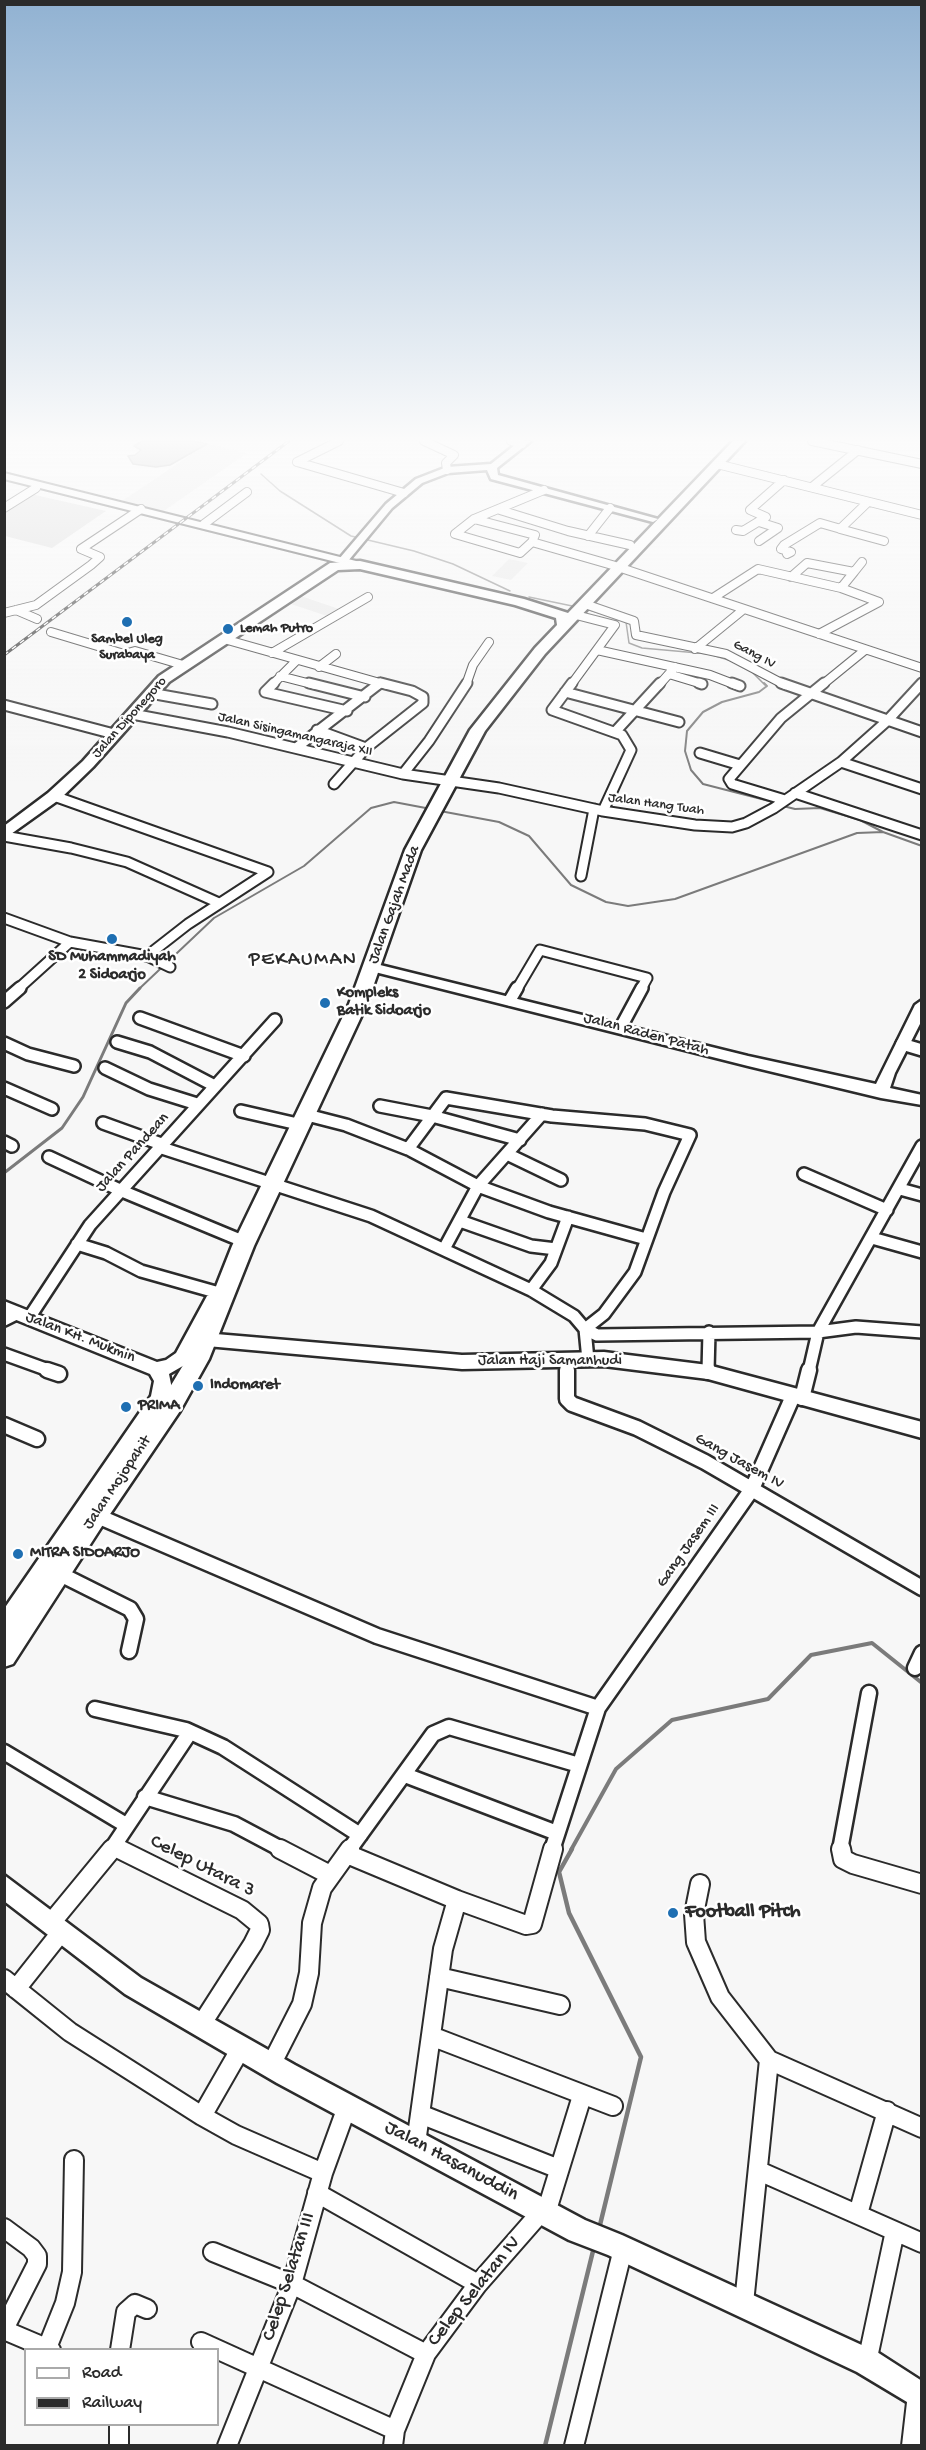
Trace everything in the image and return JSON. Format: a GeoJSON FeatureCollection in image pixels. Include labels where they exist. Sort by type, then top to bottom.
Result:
{"type":"FeatureCollection","features":[{"type":"Feature","properties":{"kind":"highway"},"geometry":{"type":"LineString","coordinates":[[616,566],[623,555]]}},
{"type":"Feature","properties":{"kind":"highway"},"geometry":{"type":"LineString","coordinates":[[616,566],[627,555]]}},
{"type":"Feature","properties":{"kind":"highway","name":"Jalan Diponegoro"},"geometry":{"type":"LineString","coordinates":[[4,835],[54,796],[88,764],[150,693],[183,665],[324,572],[344,564],[360,565]]}},
{"type":"Feature","properties":{"kind":"highway"},"geometry":{"type":"LineString","coordinates":[[360,565],[552,610],[580,608]]}},
{"type":"Feature","properties":{"kind":"highway","name":"Jalan Gajah Mada"},"geometry":{"type":"LineString","coordinates":[[207,1339],[245,1242],[305,1120],[372,968],[404,871],[435,810],[489,714],[540,651],[564,627],[616,566]]}},
{"type":"Feature","properties":{"kind":"highway"},"geometry":{"type":"LineString","coordinates":[[552,610],[562,616],[564,627]]}},
{"type":"Feature","properties":{"kind":"highway","name":"Jalan Mojopahit"},"geometry":{"type":"LineString","coordinates":[[4,1655],[95,1515],[172,1404],[207,1339]]}},
{"type":"Feature","properties":{"kind":"main road"},"geometry":{"type":"LineString","coordinates":[[309,555],[323,560],[324,572]]}},
{"type":"Feature","properties":{"kind":"main road"},"geometry":{"type":"LineString","coordinates":[[329,555],[360,565]]}},
{"type":"Feature","properties":{"kind":"main road"},"geometry":{"type":"LineString","coordinates":[[315,557],[344,559]]}},
{"type":"Feature","properties":{"kind":"street"},"geometry":{"type":"LineString","coordinates":[[4,613],[21,612],[36,605],[91,565],[100,556],[98,555]]}},
{"type":"Feature","properties":{"kind":"street"},"geometry":{"type":"LineString","coordinates":[[344,559],[347,555]]}},
{"type":"Feature","properties":{"kind":"street"},"geometry":{"type":"LineString","coordinates":[[579,555],[713,598],[921,669]]}},
{"type":"Feature","properties":{"kind":"street"},"geometry":{"type":"LineString","coordinates":[[841,588],[862,562]]}},
{"type":"Feature","properties":{"kind":"street"},"geometry":{"type":"LineString","coordinates":[[791,577],[807,563],[854,572]]}},
{"type":"Feature","properties":{"kind":"street"},"geometry":{"type":"LineString","coordinates":[[713,598],[755,569],[841,588],[879,602],[819,634]]}},
{"type":"Feature","properties":{"kind":"street"},"geometry":{"type":"LineString","coordinates":[[272,653],[368,597]]}},
{"type":"Feature","properties":{"kind":"street"},"geometry":{"type":"LineString","coordinates":[[4,607],[37,619]]}},
{"type":"Feature","properties":{"kind":"street"},"geometry":{"type":"LineString","coordinates":[[580,608],[615,625],[553,708],[553,712],[615,732],[626,739],[631,750],[599,810],[581,876]]}},
{"type":"Feature","properties":{"kind":"street","name":"Gang IV"},"geometry":{"type":"LineString","coordinates":[[580,608],[634,621],[636,635],[730,656],[775,681],[921,732]]}},
{"type":"Feature","properties":{"kind":"street"},"geometry":{"type":"LineString","coordinates":[[695,649],[744,609]]}},
{"type":"Feature","properties":{"kind":"street"},"geometry":{"type":"LineString","coordinates":[[51,632],[124,654],[135,651],[183,665]]}},
{"type":"Feature","properties":{"kind":"street"},"geometry":{"type":"LineString","coordinates":[[224,639],[296,661],[412,691],[424,699],[423,703],[366,747],[334,784]]}},
{"type":"Feature","properties":{"kind":"street"},"geometry":{"type":"LineString","coordinates":[[403,774],[429,741],[468,682],[473,665],[489,642]]}},
{"type":"Feature","properties":{"kind":"street"},"geometry":{"type":"LineString","coordinates":[[597,650],[672,671],[740,686]]}},
{"type":"Feature","properties":{"kind":"street"},"geometry":{"type":"LineString","coordinates":[[784,801],[730,782],[740,765],[762,738],[810,694],[865,650]]}},
{"type":"Feature","properties":{"kind":"street"},"geometry":{"type":"LineString","coordinates":[[319,667],[336,654]]}},
{"type":"Feature","properties":{"kind":"street"},"geometry":{"type":"LineString","coordinates":[[296,661],[265,692],[347,711]]}},
{"type":"Feature","properties":{"kind":"street"},"geometry":{"type":"LineString","coordinates":[[672,671],[702,684]]}},
{"type":"Feature","properties":{"kind":"street"},"geometry":{"type":"LineString","coordinates":[[615,732],[672,671]]}},
{"type":"Feature","properties":{"kind":"street"},"geometry":{"type":"LineString","coordinates":[[280,676],[365,697]]}},
{"type":"Feature","properties":{"kind":"street"},"geometry":{"type":"LineString","coordinates":[[296,748],[317,730],[347,711],[380,683]]}},
{"type":"Feature","properties":{"kind":"street","name":"Jalan Hang Tuah"},"geometry":{"type":"LineString","coordinates":[[451,780],[599,810],[695,825],[732,827],[746,823],[774,808],[841,762],[887,721],[921,683]]}},
{"type":"Feature","properties":{"kind":"street"},"geometry":{"type":"LineString","coordinates":[[565,692],[679,722]]}},
{"type":"Feature","properties":{"kind":"street"},"geometry":{"type":"LineString","coordinates":[[150,693],[212,704]]}},
{"type":"Feature","properties":{"kind":"street"},"geometry":{"type":"LineString","coordinates":[[4,705],[114,734]]}},
{"type":"Feature","properties":{"kind":"street","name":"Jalan Sisingamangaraja XII"},"geometry":{"type":"LineString","coordinates":[[132,714],[296,748],[403,774],[451,780]]}},
{"type":"Feature","properties":{"kind":"street"},"geometry":{"type":"LineString","coordinates":[[317,730],[366,747]]}},
{"type":"Feature","properties":{"kind":"street"},"geometry":{"type":"LineString","coordinates":[[700,753],[740,765]]}},
{"type":"Feature","properties":{"kind":"street"},"geometry":{"type":"LineString","coordinates":[[841,762],[921,789]]}},
{"type":"Feature","properties":{"kind":"street"},"geometry":{"type":"LineString","coordinates":[[795,793],[921,835]]}},
{"type":"Feature","properties":{"kind":"street"},"geometry":{"type":"LineString","coordinates":[[54,796],[268,872],[219,903],[149,956]]}},
{"type":"Feature","properties":{"kind":"street"},"geometry":{"type":"LineString","coordinates":[[4,835],[127,862],[219,903]]}},
{"type":"Feature","properties":{"kind":"street"},"geometry":{"type":"LineString","coordinates":[[4,918],[70,942],[149,956],[171,967]]}},
{"type":"Feature","properties":{"kind":"street"},"geometry":{"type":"LineString","coordinates":[[4,1002],[70,942]]}},
{"type":"Feature","properties":{"kind":"street"},"geometry":{"type":"LineString","coordinates":[[510,1000],[540,950],[546,950],[648,978],[621,1028]]}},
{"type":"Feature","properties":{"kind":"street","name":"Jalan Raden Patah"},"geometry":{"type":"LineString","coordinates":[[372,968],[510,1000],[881,1093],[921,1100]]}},
{"type":"Feature","properties":{"kind":"street"},"geometry":{"type":"LineString","coordinates":[[881,1093],[887,1073],[921,1005]]}},
{"type":"Feature","properties":{"kind":"street"},"geometry":{"type":"LineString","coordinates":[[140,1018],[244,1056]]}},
{"type":"Feature","properties":{"kind":"street","name":"Jalan Pandean"},"geometry":{"type":"LineString","coordinates":[[14,1315],[77,1244],[90,1225],[274,1020]]}},
{"type":"Feature","properties":{"kind":"street"},"geometry":{"type":"LineString","coordinates":[[117,1042],[150,1052],[215,1086]]}},
{"type":"Feature","properties":{"kind":"street"},"geometry":{"type":"LineString","coordinates":[[4,1043],[27,1054],[74,1066]]}},
{"type":"Feature","properties":{"kind":"street"},"geometry":{"type":"LineString","coordinates":[[902,1044],[921,1050]]}},
{"type":"Feature","properties":{"kind":"street"},"geometry":{"type":"LineString","coordinates":[[105,1068],[149,1089],[197,1104]]}},
{"type":"Feature","properties":{"kind":"street"},"geometry":{"type":"LineString","coordinates":[[4,1088],[52,1109]]}},
{"type":"Feature","properties":{"kind":"street"},"geometry":{"type":"LineString","coordinates":[[408,1149],[446,1098],[542,1114],[645,1124],[690,1136],[691,1139],[664,1191],[635,1272],[604,1314],[585,1329]]}},
{"type":"Feature","properties":{"kind":"street"},"geometry":{"type":"LineString","coordinates":[[380,1106],[432,1116],[520,1140]]}},
{"type":"Feature","properties":{"kind":"street"},"geometry":{"type":"LineString","coordinates":[[241,1112],[346,1125],[408,1149],[478,1186],[568,1217],[646,1239]]}},
{"type":"Feature","properties":{"kind":"street"},"geometry":{"type":"LineString","coordinates":[[444,1249],[478,1186],[542,1114]]}},
{"type":"Feature","properties":{"kind":"street"},"geometry":{"type":"LineString","coordinates":[[103,1123],[274,1185],[371,1216],[531,1290],[574,1316],[585,1329],[600,1335],[818,1332],[856,1327],[921,1332]]}},
{"type":"Feature","properties":{"kind":"street","name":"Gang Jasem III"},"geometry":{"type":"LineString","coordinates":[[457,1900],[526,1925],[532,1924],[557,1833],[598,1708],[752,1489],[798,1397],[818,1332],[900,1189],[921,1146]]}},
{"type":"Feature","properties":{"kind":"street"},"geometry":{"type":"LineString","coordinates":[[507,1155],[561,1180]]}},
{"type":"Feature","properties":{"kind":"street"},"geometry":{"type":"LineString","coordinates":[[49,1157],[122,1191],[245,1242]]}},
{"type":"Feature","properties":{"kind":"street"},"geometry":{"type":"LineString","coordinates":[[804,1174],[887,1210]]}},
{"type":"Feature","properties":{"kind":"street"},"geometry":{"type":"LineString","coordinates":[[900,1189],[921,1195]]}},
{"type":"Feature","properties":{"kind":"street"},"geometry":{"type":"LineString","coordinates":[[531,1290],[551,1263],[568,1217]]}},
{"type":"Feature","properties":{"kind":"street"},"geometry":{"type":"LineString","coordinates":[[460,1221],[531,1246],[556,1249]]}},
{"type":"Feature","properties":{"kind":"street"},"geometry":{"type":"LineString","coordinates":[[872,1238],[921,1252]]}},
{"type":"Feature","properties":{"kind":"street"},"geometry":{"type":"LineString","coordinates":[[77,1244],[105,1253],[141,1271],[219,1293]]}},
{"type":"Feature","properties":{"kind":"street","name":"Jalan Gajah Mada"},"geometry":{"type":"LineString","coordinates":[[156,1369],[170,1367],[182,1358],[233,1270]]}},
{"type":"Feature","properties":{"kind":"street","name":"Jalan KH. Mukmin"},"geometry":{"type":"LineString","coordinates":[[14,1315],[156,1369]]}},
{"type":"Feature","properties":{"kind":"street"},"geometry":{"type":"LineString","coordinates":[[585,1329],[588,1360]]}},
{"type":"Feature","properties":{"kind":"street"},"geometry":{"type":"LineString","coordinates":[[708,1372],[709,1332]]}},
{"type":"Feature","properties":{"kind":"street","name":"Jalan Haji Samanhudi"},"geometry":{"type":"LineString","coordinates":[[207,1339],[462,1362],[568,1359],[708,1372],[921,1430]]}},
{"type":"Feature","properties":{"kind":"street"},"geometry":{"type":"LineString","coordinates":[[4,1354],[59,1374]]}},
{"type":"Feature","properties":{"kind":"street","name":"Gang Jasem IV"},"geometry":{"type":"LineString","coordinates":[[568,1359],[567,1400],[572,1404],[637,1428],[752,1489],[921,1588]]}},
{"type":"Feature","properties":{"kind":"street","name":"Jalan Mojopahit"},"geometry":{"type":"LineString","coordinates":[[4,1628],[157,1401],[162,1389],[162,1380],[156,1369]]}},
{"type":"Feature","properties":{"kind":"street"},"geometry":{"type":"LineString","coordinates":[[4,1425],[37,1439]]}},
{"type":"Feature","properties":{"kind":"street"},"geometry":{"type":"LineString","coordinates":[[95,1515],[377,1636],[598,1708]]}},
{"type":"Feature","properties":{"kind":"street"},"geometry":{"type":"LineString","coordinates":[[58,1573],[116,1600],[129,1610],[136,1619],[129,1652]]}},
{"type":"Feature","properties":{"kind":"street"},"geometry":{"type":"LineString","coordinates":[[915,1668],[921,1653]]}},
{"type":"Feature","properties":{"kind":"street"},"geometry":{"type":"LineString","coordinates":[[869,1693],[840,1852],[843,1859],[853,1864],[921,1884]]}},
{"type":"Feature","properties":{"kind":"street"},"geometry":{"type":"LineString","coordinates":[[95,1709],[190,1732],[223,1747],[360,1835]]}},
{"type":"Feature","properties":{"kind":"street"},"geometry":{"type":"LineString","coordinates":[[271,2065],[302,2004],[309,1973],[312,1923],[322,1888],[433,1734],[449,1727],[579,1764]]}},
{"type":"Feature","properties":{"kind":"street"},"geometry":{"type":"LineString","coordinates":[[190,1732],[57,1927],[10,1984],[70,2032],[202,2116],[236,2135],[323,2174]]}},
{"type":"Feature","properties":{"kind":"street"},"geometry":{"type":"LineString","coordinates":[[4,1752],[126,1825]]}},
{"type":"Feature","properties":{"kind":"street"},"geometry":{"type":"LineString","coordinates":[[405,1775],[557,1833]]}},
{"type":"Feature","properties":{"kind":"street"},"geometry":{"type":"LineString","coordinates":[[146,1797],[234,1824],[330,1875]]}},
{"type":"Feature","properties":{"kind":"street","name":"Celep Utara 3"},"geometry":{"type":"LineString","coordinates":[[114,1846],[242,1910],[259,1924],[260,1930],[253,1944],[201,2025]]}},
{"type":"Feature","properties":{"kind":"street"},"geometry":{"type":"LineString","coordinates":[[347,1854],[457,1900],[443,1948],[416,2143]]}},
{"type":"Feature","properties":{"kind":"street"},"geometry":{"type":"LineString","coordinates":[[700,1884],[694,1914],[696,1942],[720,1997],[769,2060],[887,2110],[921,2128]]}},
{"type":"Feature","properties":{"kind":"street","name":"Jalan Hasanuddin"},"geometry":{"type":"LineString","coordinates":[[7,1891],[133,1986],[271,2065],[578,2231],[618,2246],[744,2303],[867,2362],[919,2395]]}},
{"type":"Feature","properties":{"kind":"street"},"geometry":{"type":"LineString","coordinates":[[439,1977],[560,2005]]}},
{"type":"Feature","properties":{"kind":"street"},"geometry":{"type":"LineString","coordinates":[[431,2036],[613,2106]]}},
{"type":"Feature","properties":{"kind":"street"},"geometry":{"type":"LineString","coordinates":[[202,2116],[241,2048]]}},
{"type":"Feature","properties":{"kind":"street"},"geometry":{"type":"LineString","coordinates":[[744,2303],[769,2060]]}},
{"type":"Feature","properties":{"kind":"street"},"geometry":{"type":"LineString","coordinates":[[544,2212],[582,2096]]}},
{"type":"Feature","properties":{"kind":"street","name":"Celep Selatan III"},"geometry":{"type":"LineString","coordinates":[[227,2445],[261,2367],[292,2284],[317,2193],[347,2107]]}},
{"type":"Feature","properties":{"kind":"street"},"geometry":{"type":"LineString","coordinates":[[858,2214],[887,2110]]}},
{"type":"Feature","properties":{"kind":"street"},"geometry":{"type":"LineString","coordinates":[[420,2114],[559,2169]]}},
{"type":"Feature","properties":{"kind":"street"},"geometry":{"type":"LineString","coordinates":[[49,2348],[71,2279],[74,2240],[74,2160]]}},
{"type":"Feature","properties":{"kind":"street"},"geometry":{"type":"LineString","coordinates":[[759,2171],[921,2243]]}},
{"type":"Feature","properties":{"kind":"street"},"geometry":{"type":"LineString","coordinates":[[317,2193],[478,2284]]}},
{"type":"Feature","properties":{"kind":"street","name":"Celep Selatan IV"},"geometry":{"type":"LineString","coordinates":[[394,2438],[426,2354],[478,2284],[544,2212]]}},
{"type":"Feature","properties":{"kind":"street"},"geometry":{"type":"LineString","coordinates":[[4,2228],[31,2248],[37,2256],[37,2264],[4,2330],[47,2348]]}},
{"type":"Feature","properties":{"kind":"street"},"geometry":{"type":"LineString","coordinates":[[867,2362],[895,2231]]}},
{"type":"Feature","properties":{"kind":"street"},"geometry":{"type":"LineString","coordinates":[[574,2445],[618,2246]]}},
{"type":"Feature","properties":{"kind":"street"},"geometry":{"type":"LineString","coordinates":[[213,2252],[292,2284],[426,2354]]}},
{"type":"Feature","properties":{"kind":"street"},"geometry":{"type":"LineString","coordinates":[[120,2348],[126,2312],[135,2304],[147,2309]]}},
{"type":"Feature","properties":{"kind":"street"},"geometry":{"type":"LineString","coordinates":[[201,2342],[215,2348]]}},
{"type":"Feature","properties":{"kind":"street"},"geometry":{"type":"LineString","coordinates":[[219,2350],[261,2367],[394,2438]]}},
{"type":"Feature","properties":{"kind":"street"},"geometry":{"type":"LineString","coordinates":[[910,2445],[919,2395]]}},
{"type":"Feature","properties":{"kind":"street"},"geometry":{"type":"LineString","coordinates":[[119,2426],[119,2445]]}},
{"type":"Feature","properties":{"kind":"shaded area"},"geometry":{"type":"Polygon","coordinates":[[[509,559],[528,563],[511,580],[492,576],[509,559]]]}},
{"type":"Feature","properties":{"kind":"shaded area"},"geometry":{"type":"Polygon","coordinates":[[[298,595],[342,610],[330,617],[288,603],[298,595]]]}},
{"type":"Feature","properties":{"kind":"waterway"},"geometry":{"type":"LineString","coordinates":[[427,555],[453,564],[510,591]]}},
{"type":"Feature","properties":{"kind":"waterway"},"geometry":{"type":"LineString","coordinates":[[529,597],[577,607]]}},
{"type":"Feature","properties":{"kind":"waterway"},"geometry":{"type":"LineString","coordinates":[[583,608],[612,617]]}},
{"type":"Feature","properties":{"kind":"waterway"},"geometry":{"type":"LineString","coordinates":[[626,622],[629,643],[642,648],[709,654],[735,662]]}},
{"type":"Feature","properties":{"kind":"waterway"},"geometry":{"type":"LineString","coordinates":[[751,671],[765,685]]}},
{"type":"Feature","properties":{"kind":"waterway"},"geometry":{"type":"LineString","coordinates":[[764,683],[767,686],[759,692],[722,702],[703,712],[687,731],[685,751],[691,770],[703,784],[777,803]]}},
{"type":"Feature","properties":{"kind":"waterway"},"geometry":{"type":"LineString","coordinates":[[140,988],[214,918],[304,866],[371,808],[394,802],[431,809]]}},
{"type":"Feature","properties":{"kind":"waterway"},"geometry":{"type":"LineString","coordinates":[[783,806],[795,809],[820,808],[860,820],[883,832]]}},
{"type":"Feature","properties":{"kind":"waterway"},"geometry":{"type":"LineString","coordinates":[[440,811],[499,822],[529,836],[571,885],[606,902],[628,906],[675,899],[857,833],[883,832]]}},
{"type":"Feature","properties":{"kind":"waterway"},"geometry":{"type":"LineString","coordinates":[[883,832],[922,846]]}},
{"type":"Feature","properties":{"kind":"waterway"},"geometry":{"type":"LineString","coordinates":[[4,1173],[62,1128],[83,1097],[126,1003],[140,988]]}},
{"type":"Feature","properties":{"kind":"waterway"},"geometry":{"type":"LineString","coordinates":[[571,1850],[616,1769],[672,1720],[768,1699],[811,1655],[872,1643],[922,1683]]}},
{"type":"Feature","properties":{"kind":"waterway"},"geometry":{"type":"LineString","coordinates":[[572,1849],[559,1872],[569,1913],[641,2057],[599,2229]]}},
{"type":"Feature","properties":{"kind":"waterway"},"geometry":{"type":"LineString","coordinates":[[545,2446],[594,2247]]}},
{"type":"Feature","properties":{"kind":"railway"},"geometry":{"type":"LineString","coordinates":[[4,655],[137,555]]}},
{"type":"Feature","properties":{"kind":"place","name":"Sambel Uleg Surabaya"},"geometry":{"type":"Point","coordinates":[127,622]}},
{"type":"Feature","properties":{"kind":"place","name":"Lemah Putro"},"geometry":{"type":"Point","coordinates":[228,629]}},
{"type":"Feature","properties":{"kind":"place","name":"SD Muhammadiyah 2 Sidoarjo"},"geometry":{"type":"Point","coordinates":[112,939]}},
{"type":"Feature","properties":{"kind":"place","name":"Kompleks Batik Sidoarjo"},"geometry":{"type":"Point","coordinates":[325,1003]}},
{"type":"Feature","properties":{"kind":"place","name":"Indomaret"},"geometry":{"type":"Point","coordinates":[198,1386]}},
{"type":"Feature","properties":{"kind":"place","name":"PRIMA"},"geometry":{"type":"Point","coordinates":[126,1407]}},
{"type":"Feature","properties":{"kind":"place","name":"MITRA SIDOARJO"},"geometry":{"type":"Point","coordinates":[18,1554]}},
{"type":"Feature","properties":{"kind":"place","name":"Football Pitch"},"geometry":{"type":"Point","coordinates":[673,1913]}},
{"type":"Feature","properties":{"kind":"district","name":"PEKAUMAN"},"geometry":{"type":"Point","coordinates":[303,961]}}]}
